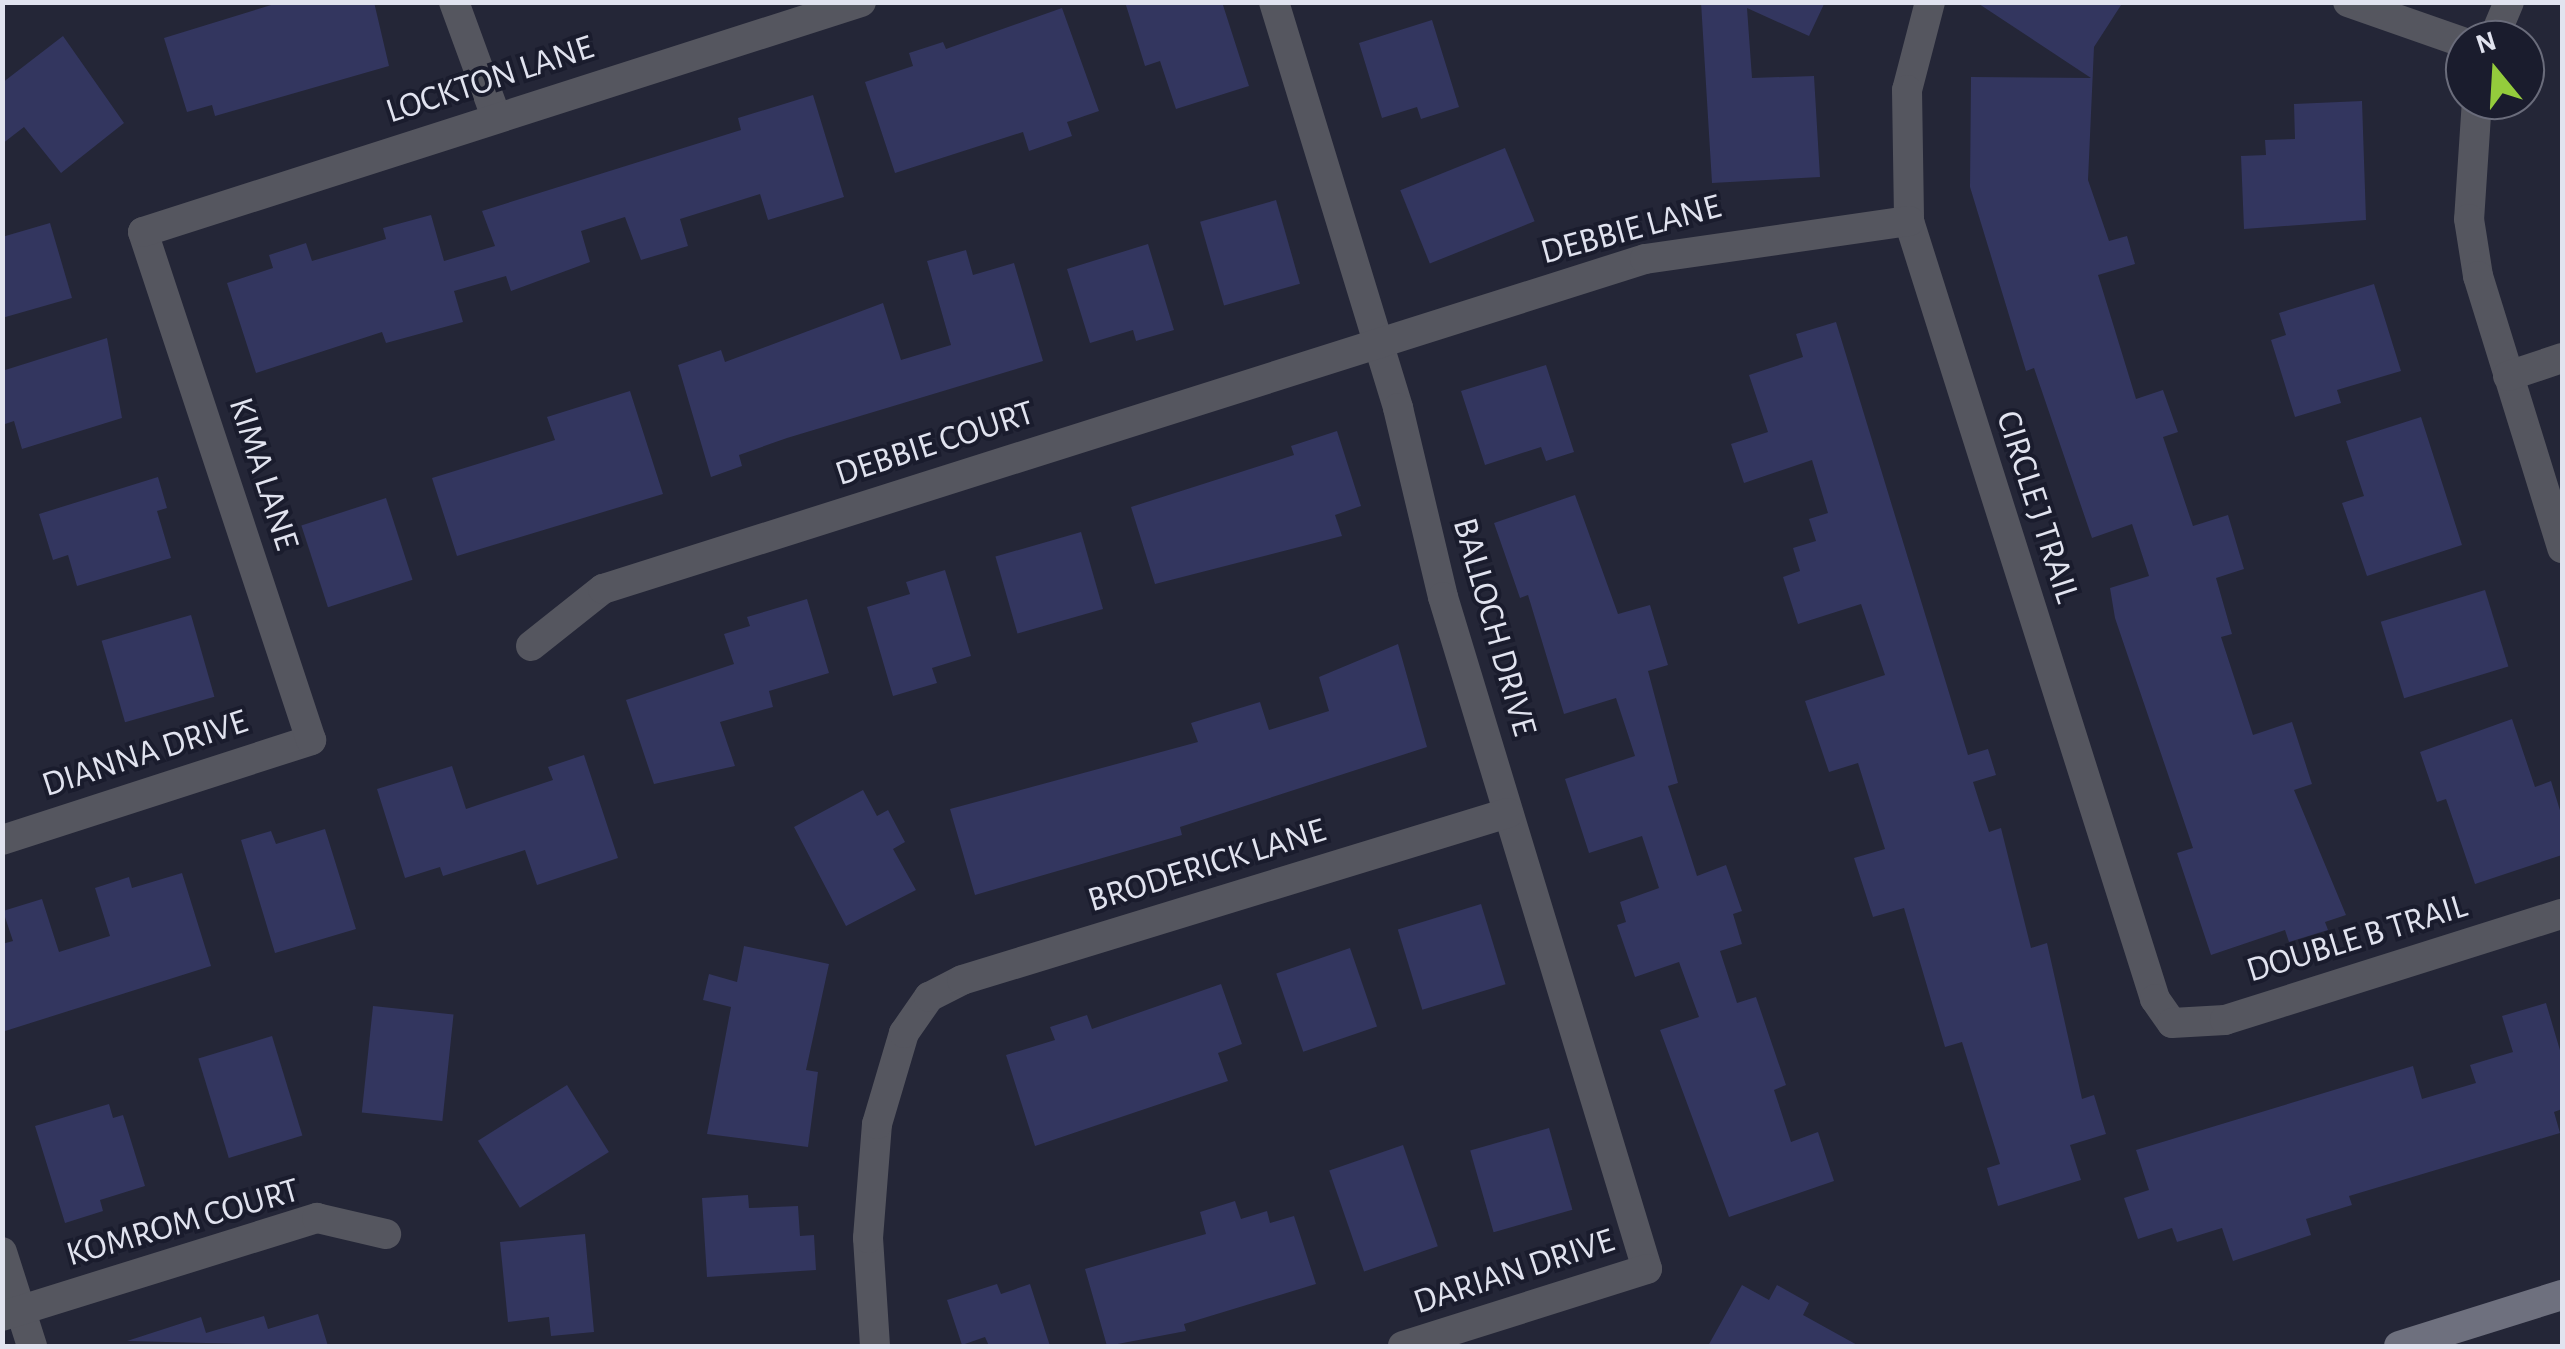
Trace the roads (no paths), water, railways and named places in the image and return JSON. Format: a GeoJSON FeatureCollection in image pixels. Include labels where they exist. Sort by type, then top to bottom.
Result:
{"type":"FeatureCollection","features":[{"type":"Feature","properties":{"kind":"main road"},"geometry":{"type":"LineString","coordinates":[[2399,1346],[2562,1296]]}},
{"type":"Feature","properties":{"kind":"street"},"geometry":{"type":"LineString","coordinates":[[454,2],[496,117]]}},
{"type":"Feature","properties":{"kind":"street","name":"LOCKTON LANE"},"geometry":{"type":"LineString","coordinates":[[142,232],[861,2]]}},
{"type":"Feature","properties":{"kind":"street","name":"BALLOCH DRIVE"},"geometry":{"type":"LineString","coordinates":[[1274,2],[1378,343],[1508,813],[1647,1269]]}},
{"type":"Feature","properties":{"kind":"street","name":"CIRCLE J TRAIL"},"geometry":{"type":"LineString","coordinates":[[1930,2],[1906,104],[1909,221],[2146,974],[2172,1023]]}},
{"type":"Feature","properties":{"kind":"street"},"geometry":{"type":"LineString","coordinates":[[2348,2],[2445,37]]}},
{"type":"Feature","properties":{"kind":"street"},"geometry":{"type":"LineString","coordinates":[[2476,120],[2470,219],[2508,376],[2562,548]]}},
{"type":"Feature","properties":{"kind":"street","name":"DEBBIE LANE"},"geometry":{"type":"LineString","coordinates":[[1378,343],[1696,246],[1909,221]]}},
{"type":"Feature","properties":{"kind":"street","name":"KIMA LANE"},"geometry":{"type":"LineString","coordinates":[[142,232],[311,740]]}},
{"type":"Feature","properties":{"kind":"street","name":"DEBBIE COURT"},"geometry":{"type":"LineString","coordinates":[[530,646],[604,589],[1378,343]]}},
{"type":"Feature","properties":{"kind":"street"},"geometry":{"type":"LineString","coordinates":[[2508,376],[2562,358]]}},
{"type":"Feature","properties":{"kind":"street","name":"DIANNA DRIVE"},"geometry":{"type":"LineString","coordinates":[[2,840],[311,740]]}},
{"type":"Feature","properties":{"kind":"street","name":"BRODERICK LANE"},"geometry":{"type":"LineString","coordinates":[[875,1346],[868,1238],[877,1124],[904,1033],[930,997],[962,980],[1508,813]]}},
{"type":"Feature","properties":{"kind":"street","name":"DOUBLE B TRAIL"},"geometry":{"type":"LineString","coordinates":[[2172,1023],[2225,1020],[2562,914]]}},
{"type":"Feature","properties":{"kind":"street","name":"KOMROM COURT"},"geometry":{"type":"LineString","coordinates":[[12,1313],[317,1218],[386,1234]]}},
{"type":"Feature","properties":{"kind":"street"},"geometry":{"type":"LineString","coordinates":[[2,1252],[12,1313],[32,1346]]}},
{"type":"Feature","properties":{"kind":"street","name":"DARIAN DRIVE"},"geometry":{"type":"LineString","coordinates":[[1402,1346],[1647,1269]]}}]}
